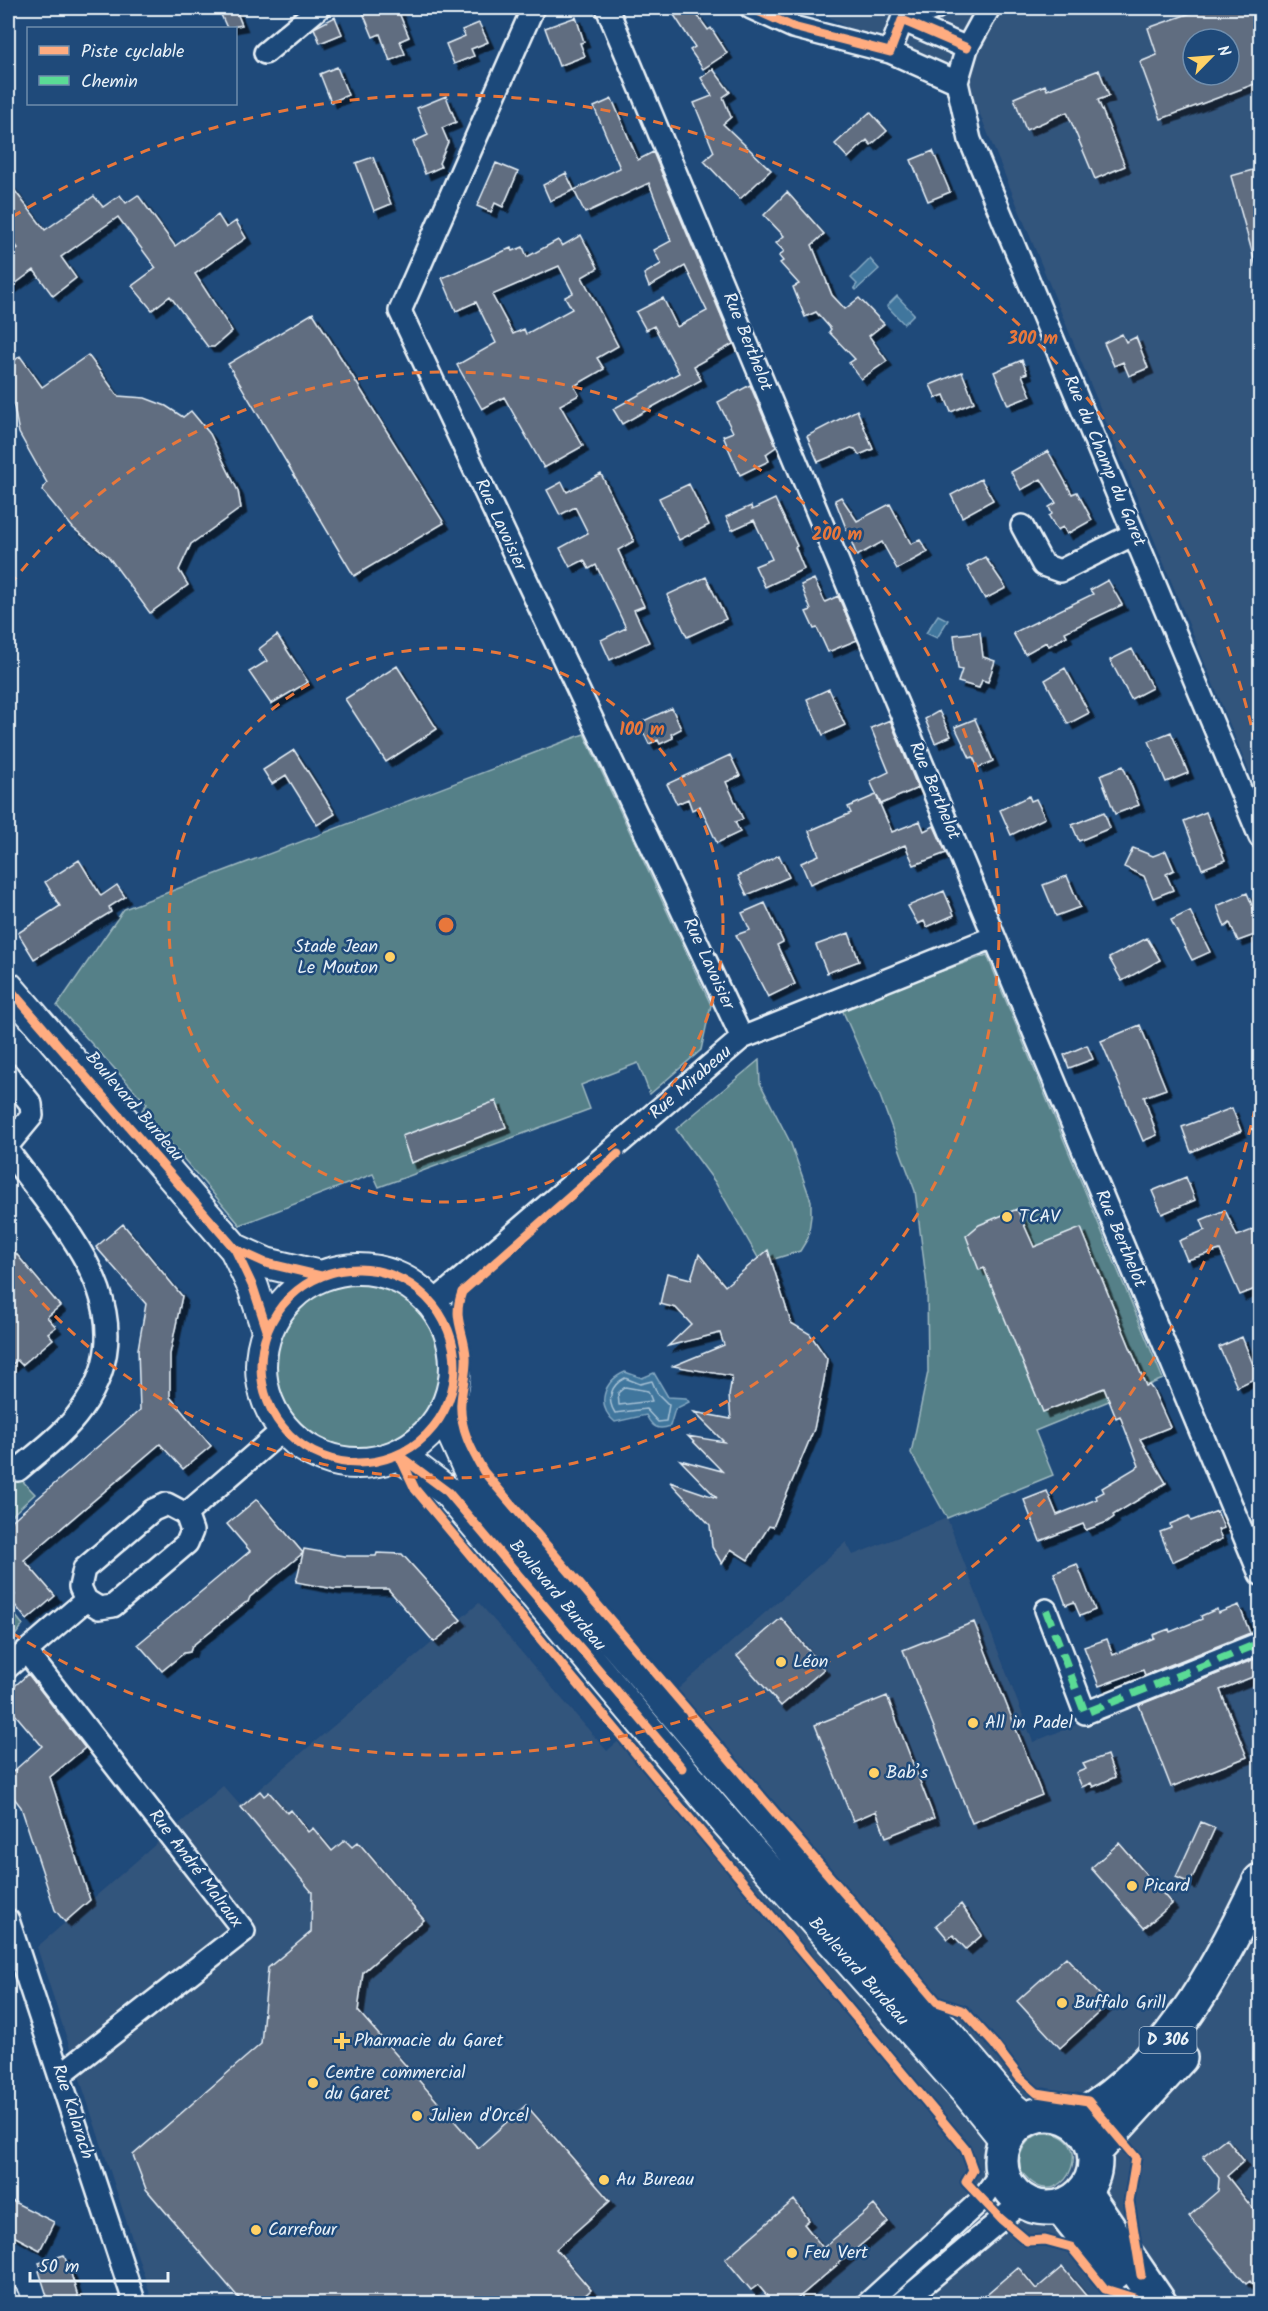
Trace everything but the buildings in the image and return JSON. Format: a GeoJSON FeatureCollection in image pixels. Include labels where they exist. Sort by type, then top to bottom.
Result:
{"type":"FeatureCollection","features":[{"type":"Feature","properties":{"kind":"main road","name":"Boulevard Burdeau"},"geometry":{"type":"LineString","coordinates":[[8,987],[235,1249],[253,1287],[267,1330]]}},
{"type":"Feature","properties":{"kind":"main road","name":"Boulevard Burdeau"},"geometry":{"type":"LineString","coordinates":[[235,1249],[266,1263],[321,1276]]}},
{"type":"Feature","properties":{"kind":"main road"},"geometry":{"type":"LineString","coordinates":[[351,1269],[381,1272],[409,1284],[432,1304],[447,1329],[454,1357],[453,1386],[443,1413],[432,1430],[416,1444],[399,1455],[375,1462],[349,1463],[333,1460],[302,1446],[284,1429],[269,1407],[262,1382],[261,1356],[267,1330],[280,1308],[292,1295],[321,1276],[351,1269]]}},
{"type":"Feature","properties":{"kind":"main road","name":"Boulevard Burdeau"},"geometry":{"type":"LineString","coordinates":[[443,1413],[471,1475],[1009,2105],[1011,2144]]}},
{"type":"Feature","properties":{"kind":"main road","name":"Boulevard Burdeau"},"geometry":{"type":"LineString","coordinates":[[399,1455],[448,1492],[726,1822],[1011,2144]]}},
{"type":"Feature","properties":{"kind":"main road","name":"D 306"},"geometry":{"type":"LineString","coordinates":[[1094,2152],[1185,2052],[1220,1985],[1236,1934],[1260,1881]]}},
{"type":"Feature","properties":{"kind":"main road","name":"D 306"},"geometry":{"type":"LineString","coordinates":[[1073,2121],[1093,2110],[1176,2031],[1236,1934]]}},
{"type":"Feature","properties":{"kind":"main road"},"geometry":{"type":"LineString","coordinates":[[1041,2115],[1058,2115],[1073,2121],[1090,2140],[1095,2166],[1072,2199],[1048,2208],[1023,2201],[1010,2188],[1011,2144],[1041,2115]]}},
{"type":"Feature","properties":{"kind":"main road"},"geometry":{"type":"LineString","coordinates":[[1072,2199],[1138,2304]]}},
{"type":"Feature","properties":{"kind":"main road"},"geometry":{"type":"LineString","coordinates":[[1072,2199],[1160,2304]]}},
{"type":"Feature","properties":{"kind":"street"},"geometry":{"type":"LineString","coordinates":[[265,53],[319,8]]}},
{"type":"Feature","properties":{"kind":"street","name":"Rue Lavoisier"},"geometry":{"type":"LineString","coordinates":[[533,8],[400,311],[742,1038]]}},
{"type":"Feature","properties":{"kind":"street","name":"Rue Berthelot"},"geometry":{"type":"LineString","coordinates":[[608,8],[1260,1574]]}},
{"type":"Feature","properties":{"kind":"street"},"geometry":{"type":"LineString","coordinates":[[751,8],[793,27],[890,52],[957,82]]}},
{"type":"Feature","properties":{"kind":"street"},"geometry":{"type":"LineString","coordinates":[[902,20],[936,8]]}},
{"type":"Feature","properties":{"kind":"street","name":"Rue du Champ du Garet"},"geometry":{"type":"LineString","coordinates":[[988,8],[967,48],[957,82],[970,140],[1260,837]]}},
{"type":"Feature","properties":{"kind":"street"},"geometry":{"type":"LineString","coordinates":[[890,52],[902,20]]}},
{"type":"Feature","properties":{"kind":"street"},"geometry":{"type":"LineString","coordinates":[[902,20],[967,48]]}},
{"type":"Feature","properties":{"kind":"street"},"geometry":{"type":"LineString","coordinates":[[1022,526],[1043,565],[1060,571],[1134,534]]}},
{"type":"Feature","properties":{"kind":"street","name":"Rue Mirabeau"},"geometry":{"type":"LineString","coordinates":[[432,1304],[742,1038],[994,937]]}},
{"type":"Feature","properties":{"kind":"street"},"geometry":{"type":"LineString","coordinates":[[8,1076],[31,1104],[32,1116],[8,1145]]}},
{"type":"Feature","properties":{"kind":"street"},"geometry":{"type":"LineString","coordinates":[[8,1151],[86,1258],[105,1302],[107,1338],[98,1380],[81,1410],[60,1434],[18,1470]]}},
{"type":"Feature","properties":{"kind":"street"},"geometry":{"type":"LineString","coordinates":[[186,1514],[284,1429]]}},
{"type":"Feature","properties":{"kind":"street"},"geometry":{"type":"LineString","coordinates":[[167,1504],[186,1514],[192,1531],[187,1543],[113,1606],[99,1608],[86,1600],[80,1587],[84,1569],[153,1510],[167,1504]]}},
{"type":"Feature","properties":{"kind":"street"},"geometry":{"type":"LineString","coordinates":[[8,1667],[86,1600]]}},
{"type":"Feature","properties":{"kind":"street"},"geometry":{"type":"LineString","coordinates":[[1046,1610],[1085,1713],[1260,1643]]}},
{"type":"Feature","properties":{"kind":"street","name":"Rue André Malraux"},"geometry":{"type":"LineString","coordinates":[[26,1651],[244,1931],[60,2074]]}},
{"type":"Feature","properties":{"kind":"street","name":"Rue Kalarach"},"geometry":{"type":"LineString","coordinates":[[8,1920],[135,2304]]}},
{"type":"Feature","properties":{"kind":"street"},"geometry":{"type":"LineString","coordinates":[[867,2304],[983,2198],[1011,2144]]}},
{"type":"Feature","properties":{"kind":"street"},"geometry":{"type":"LineString","coordinates":[[900,2304],[1023,2201]]}},
{"type":"Feature","properties":{"kind":"street"},"geometry":{"type":"LineString","coordinates":[[8,2297],[10,2304]]}},
{"type":"Feature","properties":{"kind":"shaded area"},"geometry":{"type":"Polygon","coordinates":[[[818,8],[1260,8],[1260,798],[979,112],[818,8]]]}},
{"type":"Feature","properties":{"kind":"shaded area"},"geometry":{"type":"Polygon","coordinates":[[[947,1518],[1033,1742],[1260,1651],[1260,2303],[153,2303],[37,1947],[223,1786],[240,1805],[479,1603],[607,1751],[846,1542],[853,1555],[947,1518]]]}},
{"type":"Feature","properties":{"kind":"green space","name":"Stade Jean Le Mouton"},"geometry":{"type":"Polygon","coordinates":[[[584,734],[711,1005],[701,1050],[650,1094],[638,1063],[581,1085],[590,1109],[379,1187],[373,1174],[240,1225],[142,1110],[147,1104],[57,1006],[124,909],[584,734]]]}},
{"type":"Feature","properties":{"kind":"green space","name":"TCAV"},"geometry":{"type":"Polygon","coordinates":[[[987,955],[1163,1379],[1035,1431],[1053,1475],[947,1518],[911,1453],[928,1372],[927,1286],[915,1191],[880,1096],[841,1007],[987,955]]]}},
{"type":"Feature","properties":{"kind":"green space"},"geometry":{"type":"Polygon","coordinates":[[[759,1060],[760,1083],[791,1144],[811,1201],[808,1238],[800,1251],[761,1263],[715,1182],[676,1129],[759,1060]]]}},
{"type":"Feature","properties":{"kind":"green space"},"geometry":{"type":"Polygon","coordinates":[[[358,1283],[374,1284],[390,1289],[418,1307],[436,1335],[441,1351],[441,1383],[436,1399],[418,1427],[390,1445],[374,1450],[358,1451],[342,1450],[326,1445],[298,1427],[280,1399],[275,1383],[274,1367],[275,1351],[280,1335],[298,1307],[326,1289],[342,1284],[358,1283]]]}},
{"type":"Feature","properties":{"kind":"green space"},"geometry":{"type":"Polygon","coordinates":[[[8,1466],[35,1494],[8,1519],[8,1466]]]}},
{"type":"Feature","properties":{"kind":"green space"},"geometry":{"type":"Polygon","coordinates":[[[8,1606],[23,1625],[8,1645],[8,1606]]]}},
{"type":"Feature","properties":{"kind":"green space"},"geometry":{"type":"Polygon","coordinates":[[[1041,2133],[1059,2136],[1069,2144],[1073,2156],[1071,2168],[1065,2179],[1055,2187],[1043,2188],[1029,2180],[1020,2167],[1024,2147],[1028,2141],[1041,2133]]]}},
{"type":"Feature","properties":{"kind":"water"},"geometry":{"type":"Polygon","coordinates":[[[870,259],[879,269],[856,290],[854,288],[857,284],[851,278],[870,259]]]}},
{"type":"Feature","properties":{"kind":"water"},"geometry":{"type":"Polygon","coordinates":[[[897,296],[914,314],[904,324],[887,306],[897,296]]]}},
{"type":"Feature","properties":{"kind":"water"},"geometry":{"type":"Polygon","coordinates":[[[938,615],[948,620],[937,638],[926,633],[938,615]]]}},
{"type":"Feature","properties":{"kind":"water"},"geometry":{"type":"Polygon","coordinates":[[[625,1372],[642,1378],[654,1373],[668,1397],[686,1398],[689,1402],[675,1409],[670,1426],[656,1427],[646,1415],[615,1422],[605,1408],[605,1394],[612,1381],[625,1372]]]}},
{"type":"Feature","properties":{"kind":"marked path"},"geometry":{"type":"LineString","coordinates":[[1046,1610],[1085,1713],[1260,1643]]}},
{"type":"Feature","properties":{"kind":"cycle path"},"geometry":{"type":"LineString","coordinates":[[751,8],[793,27],[890,52],[902,20],[967,48]]}},
{"type":"Feature","properties":{"kind":"cycle path"},"geometry":{"type":"LineString","coordinates":[[8,987],[235,1249],[253,1287],[267,1330]]}},
{"type":"Feature","properties":{"kind":"cycle path"},"geometry":{"type":"LineString","coordinates":[[618,1154],[462,1292],[458,1317],[466,1362],[461,1412],[464,1430],[471,1447],[484,1472],[937,2002],[964,2011],[994,2044],[1020,2078],[1037,2093],[1088,2101],[1136,2158],[1129,2201],[1141,2275]]}},
{"type":"Feature","properties":{"kind":"cycle path"},"geometry":{"type":"LineString","coordinates":[[235,1249],[266,1263],[321,1276]]}},
{"type":"Feature","properties":{"kind":"cycle path"},"geometry":{"type":"LineString","coordinates":[[358,1269],[386,1273],[404,1281],[419,1291],[433,1305],[451,1338],[455,1366],[451,1394],[443,1412],[433,1427],[419,1441],[386,1459],[358,1463],[330,1459],[312,1451],[297,1441],[283,1427],[265,1394],[261,1366],[265,1338],[273,1320],[283,1305],[297,1291],[330,1273],[358,1269]]}},
{"type":"Feature","properties":{"kind":"cycle path"},"geometry":{"type":"LineString","coordinates":[[399,1455],[415,1489],[965,2148],[973,2170],[966,2182],[1001,2219],[1027,2241],[1045,2240],[1071,2247],[1105,2289],[1134,2298]]}},
{"type":"Feature","properties":{"kind":"cycle path"},"geometry":{"type":"LineString","coordinates":[[401,1457],[448,1492],[682,1768]]}},
{"type":"Feature","properties":{"kind":"place","name":"Stade Jean Le Mouton"},"geometry":{"type":"Point","coordinates":[390,957]}},
{"type":"Feature","properties":{"kind":"place","name":"TCAV"},"geometry":{"type":"Point","coordinates":[1007,1217]}},
{"type":"Feature","properties":{"kind":"place","name":"Léon"},"geometry":{"type":"Point","coordinates":[781,1662]}},
{"type":"Feature","properties":{"kind":"place","name":"All in Padel"},"geometry":{"type":"Point","coordinates":[973,1723]}},
{"type":"Feature","properties":{"kind":"place","name":"Bab’s"},"geometry":{"type":"Point","coordinates":[874,1773]}},
{"type":"Feature","properties":{"kind":"place","name":"Picard"},"geometry":{"type":"Point","coordinates":[1132,1886]}},
{"type":"Feature","properties":{"kind":"place","name":"Buffalo Grill"},"geometry":{"type":"Point","coordinates":[1062,2003]}},
{"type":"Feature","properties":{"kind":"place","name":"Pharmacie du Garet"},"geometry":{"type":"Point","coordinates":[342,2041]}},
{"type":"Feature","properties":{"kind":"place","name":"Centre commercial du Garet"},"geometry":{"type":"Point","coordinates":[313,2083]}},
{"type":"Feature","properties":{"kind":"place","name":"Julien d'Orcel"},"geometry":{"type":"Point","coordinates":[417,2116]}},
{"type":"Feature","properties":{"kind":"place","name":"Au Bureau"},"geometry":{"type":"Point","coordinates":[604,2180]}},
{"type":"Feature","properties":{"kind":"place","name":"Carrefour"},"geometry":{"type":"Point","coordinates":[256,2230]}},
{"type":"Feature","properties":{"kind":"place","name":"Feu Vert"},"geometry":{"type":"Point","coordinates":[792,2253]}}]}
